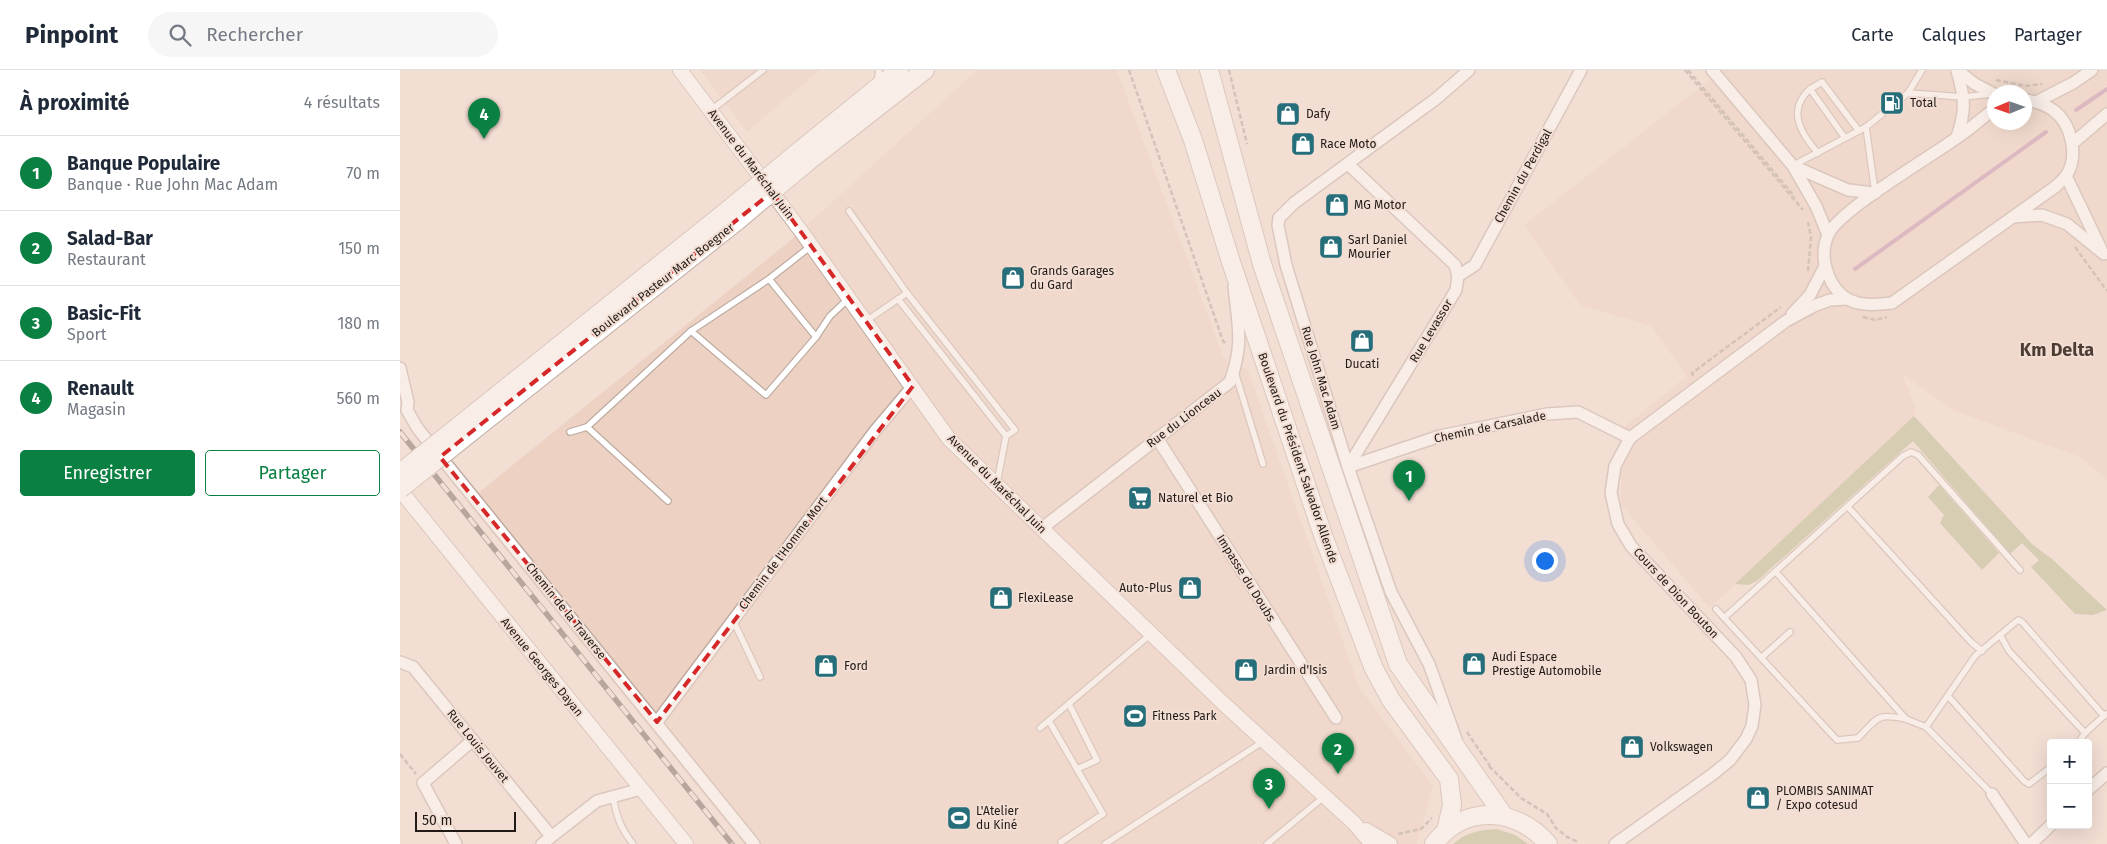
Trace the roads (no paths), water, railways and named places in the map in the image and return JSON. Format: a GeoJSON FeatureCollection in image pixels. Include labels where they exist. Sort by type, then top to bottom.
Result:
{"type":"FeatureCollection","features":[{"type":"Feature","properties":{"kind":"main road","name":"Boulevard Pasteur Marc Boegner"},"geometry":{"type":"LineString","coordinates":[[400,489],[445,445],[732,216],[801,158],[876,87],[899,70]]}},
{"type":"Feature","properties":{"kind":"main road","name":"Boulevard Pasteur Marc Boegner"},"geometry":{"type":"LineString","coordinates":[[801,158],[925,70]]}},
{"type":"Feature","properties":{"kind":"main road"},"geometry":{"type":"LineString","coordinates":[[1153,70],[1171,113],[1193,140]]}},
{"type":"Feature","properties":{"kind":"main road","name":"Boulevard du Président Salvador Allende"},"geometry":{"type":"LineString","coordinates":[[1166,70],[1193,140],[1231,262],[1324,538],[1374,669],[1391,700],[1449,779],[1452,805],[1436,840]]}},
{"type":"Feature","properties":{"kind":"main road"},"geometry":{"type":"LineString","coordinates":[[1209,70],[1262,264],[1398,664],[1504,816]]}},
{"type":"Feature","properties":{"kind":"main road","name":"Boulevard Pasteur Marc Boegner"},"geometry":{"type":"LineString","coordinates":[[400,473],[445,445]]}},
{"type":"Feature","properties":{"kind":"main road"},"geometry":{"type":"LineString","coordinates":[[1436,840],[1464,820],[1484,815],[1504,816],[1524,823],[1548,844]]}},
{"type":"Feature","properties":{"kind":"street","name":"Avenue du Maréchal Juin"},"geometry":{"type":"LineString","coordinates":[[680,70],[812,246],[949,439],[1151,634],[1354,823],[1372,844]]}},
{"type":"Feature","properties":{"kind":"street","name":"Rue John Mac Adam"},"geometry":{"type":"LineString","coordinates":[[1463,757],[1430,664],[1391,592],[1348,467],[1286,265],[1278,225],[1279,218],[1294,203],[1349,165],[1437,98],[1469,70]]}},
{"type":"Feature","properties":{"kind":"street","name":"Chemin du Perdigal"},"geometry":{"type":"LineString","coordinates":[[1458,276],[1475,265],[1581,70]]}},
{"type":"Feature","properties":{"kind":"street"},"geometry":{"type":"LineString","coordinates":[[1712,70],[1793,166],[1816,206],[1828,235]]}},
{"type":"Feature","properties":{"kind":"street"},"geometry":{"type":"LineString","coordinates":[[1957,70],[1987,90]]}},
{"type":"Feature","properties":{"kind":"street"},"geometry":{"type":"LineString","coordinates":[[1957,70],[1964,97],[1962,121],[1957,138]]}},
{"type":"Feature","properties":{"kind":"street"},"geometry":{"type":"LineString","coordinates":[[2038,101],[2073,83],[2092,70]]}},
{"type":"Feature","properties":{"kind":"street"},"geometry":{"type":"LineString","coordinates":[[1987,114],[1957,138],[1875,193],[1837,223],[1828,235],[1824,252],[1825,266],[1833,285],[1847,299],[1867,306],[1892,304],[2055,187],[2066,176],[2073,160],[2072,143],[2066,125],[2055,111],[2038,101],[2032,101]]}},
{"type":"Feature","properties":{"kind":"street"},"geometry":{"type":"LineString","coordinates":[[2072,143],[2107,114]]}},
{"type":"Feature","properties":{"kind":"street"},"geometry":{"type":"LineString","coordinates":[[1349,165],[1455,265],[1458,276]]}},
{"type":"Feature","properties":{"kind":"street"},"geometry":{"type":"LineString","coordinates":[[1793,166],[1848,190],[1875,193]]}},
{"type":"Feature","properties":{"kind":"street"},"geometry":{"type":"LineString","coordinates":[[2066,176],[2105,256]]}},
{"type":"Feature","properties":{"kind":"street"},"geometry":{"type":"LineString","coordinates":[[2011,217],[2042,215],[2067,224],[2105,256]]}},
{"type":"Feature","properties":{"kind":"street","name":"Rue du Lionceau"},"geometry":{"type":"LineString","coordinates":[[1041,528],[1230,382],[1240,337],[1231,262]]}},
{"type":"Feature","properties":{"kind":"street","name":"Cours de Dion Bouton"},"geometry":{"type":"LineString","coordinates":[[1786,321],[1810,295],[1825,266]]}},
{"type":"Feature","properties":{"kind":"street","name":"Rue Levassor"},"geometry":{"type":"LineString","coordinates":[[1348,467],[1456,290],[1458,276]]}},
{"type":"Feature","properties":{"kind":"street","name":"Cours de Dion Bouton"},"geometry":{"type":"LineString","coordinates":[[1614,844],[1730,760],[1746,739],[1752,726],[1755,705],[1751,680],[1736,657],[1631,546],[1618,524],[1611,493],[1614,466],[1630,438],[1786,321],[1816,305],[1830,300],[1847,299]]}},
{"type":"Feature","properties":{"kind":"street","name":"Chemin de la Traverse"},"geometry":{"type":"LineString","coordinates":[[400,368],[408,402],[407,410],[418,429],[754,844]]}},
{"type":"Feature","properties":{"kind":"street","name":"Chemin de l'Homme Mort"},"geometry":{"type":"LineString","coordinates":[[657,722],[875,431],[913,386]]}},
{"type":"Feature","properties":{"kind":"street","name":"Chemin de Carsalade"},"geometry":{"type":"LineString","coordinates":[[1348,467],[1440,436],[1547,414],[1578,412],[1630,438]]}},
{"type":"Feature","properties":{"kind":"street","name":"Impasse du Doubs"},"geometry":{"type":"LineString","coordinates":[[1157,438],[1336,718]]}},
{"type":"Feature","properties":{"kind":"street","name":"Avenue Georges Dayan"},"geometry":{"type":"LineString","coordinates":[[400,489],[562,693],[686,844]]}},
{"type":"Feature","properties":{"kind":"street","name":"Rue Louis Jouvet"},"geometry":{"type":"LineString","coordinates":[[400,662],[413,668],[551,836]]}},
{"type":"Feature","properties":{"kind":"street"},"geometry":{"type":"LineString","coordinates":[[456,844],[423,783],[473,740]]}},
{"type":"Feature","properties":{"kind":"street"},"geometry":{"type":"LineString","coordinates":[[2092,786],[2107,773]]}},
{"type":"Feature","properties":{"kind":"street"},"geometry":{"type":"LineString","coordinates":[[542,844],[598,801],[642,789]]}},
{"type":"Feature","properties":{"kind":"street"},"geometry":{"type":"LineString","coordinates":[[1992,794],[2026,844]]}},
{"type":"Feature","properties":{"kind":"street","name":"Avenue du Maréchal Juin"},"geometry":{"type":"LineString","coordinates":[[1354,823],[1390,844]]}},
{"type":"Feature","properties":{"kind":"street"},"geometry":{"type":"LineString","coordinates":[[2031,844],[2047,829]]}},
{"type":"Feature","properties":{"kind":"lane"},"geometry":{"type":"LineString","coordinates":[[710,111],[763,70]]}},
{"type":"Feature","properties":{"kind":"lane"},"geometry":{"type":"LineString","coordinates":[[876,87],[879,70]]}},
{"type":"Feature","properties":{"kind":"lane"},"geometry":{"type":"LineString","coordinates":[[1793,166],[1866,127],[1908,94],[1922,70]]}},
{"type":"Feature","properties":{"kind":"lane"},"geometry":{"type":"LineString","coordinates":[[1818,153],[1804,138],[1797,116],[1802,96],[1822,82],[1859,131]]}},
{"type":"Feature","properties":{"kind":"lane"},"geometry":{"type":"LineString","coordinates":[[1810,89],[1845,138]]}},
{"type":"Feature","properties":{"kind":"lane"},"geometry":{"type":"LineString","coordinates":[[1908,94],[1964,97],[1987,95]]}},
{"type":"Feature","properties":{"kind":"lane"},"geometry":{"type":"LineString","coordinates":[[1866,127],[1875,193]]}},
{"type":"Feature","properties":{"kind":"lane"},"geometry":{"type":"LineString","coordinates":[[849,211],[907,293],[1015,430],[1006,436],[997,485]]}},
{"type":"Feature","properties":{"kind":"lane"},"geometry":{"type":"LineString","coordinates":[[570,432],[587,427],[691,330],[769,279],[812,246]]}},
{"type":"Feature","properties":{"kind":"lane"},"geometry":{"type":"LineString","coordinates":[[769,279],[816,338]]}},
{"type":"Feature","properties":{"kind":"lane"},"geometry":{"type":"LineString","coordinates":[[866,322],[907,293]]}},
{"type":"Feature","properties":{"kind":"lane"},"geometry":{"type":"LineString","coordinates":[[691,330],[766,395],[816,338],[830,316],[849,298]]}},
{"type":"Feature","properties":{"kind":"lane"},"geometry":{"type":"LineString","coordinates":[[898,299],[1006,436]]}},
{"type":"Feature","properties":{"kind":"lane"},"geometry":{"type":"LineString","coordinates":[[1234,370],[1263,464]]}},
{"type":"Feature","properties":{"kind":"lane"},"geometry":{"type":"LineString","coordinates":[[587,427],[668,501]]}},
{"type":"Feature","properties":{"kind":"lane"},"geometry":{"type":"LineString","coordinates":[[1724,618],[1903,456],[1911,452],[1918,455],[2020,570]]}},
{"type":"Feature","properties":{"kind":"lane"},"geometry":{"type":"LineString","coordinates":[[1848,507],[1971,642],[1982,651]]}},
{"type":"Feature","properties":{"kind":"lane"},"geometry":{"type":"LineString","coordinates":[[1776,572],[1906,719]]}},
{"type":"Feature","properties":{"kind":"lane"},"geometry":{"type":"LineString","coordinates":[[1716,609],[1837,740],[1858,738],[1880,717],[1886,715],[1906,719],[1926,727],[1992,794]]}},
{"type":"Feature","properties":{"kind":"lane"},"geometry":{"type":"LineString","coordinates":[[733,620],[760,677]]}},
{"type":"Feature","properties":{"kind":"lane"},"geometry":{"type":"LineString","coordinates":[[1926,727],[1975,656],[2018,620],[2022,622],[2106,714],[2084,733],[2080,739]]}},
{"type":"Feature","properties":{"kind":"lane"},"geometry":{"type":"LineString","coordinates":[[1761,658],[1790,632]]}},
{"type":"Feature","properties":{"kind":"lane"},"geometry":{"type":"LineString","coordinates":[[1040,728],[1151,634]]}},
{"type":"Feature","properties":{"kind":"lane"},"geometry":{"type":"LineString","coordinates":[[2000,635],[2010,651],[2084,733]]}},
{"type":"Feature","properties":{"kind":"lane"},"geometry":{"type":"LineString","coordinates":[[1948,696],[2024,781],[2029,784],[2047,770]]}},
{"type":"Feature","properties":{"kind":"lane"},"geometry":{"type":"LineString","coordinates":[[1069,704],[1097,760],[1077,769]]}},
{"type":"Feature","properties":{"kind":"lane"},"geometry":{"type":"LineString","coordinates":[[1049,721],[1103,814],[1061,842]]}},
{"type":"Feature","properties":{"kind":"lane"},"geometry":{"type":"LineString","coordinates":[[1105,844],[1264,741]]}},
{"type":"Feature","properties":{"kind":"lane"},"geometry":{"type":"LineString","coordinates":[[613,796],[615,813],[622,830],[633,844]]}},
{"type":"Feature","properties":{"kind":"lane"},"geometry":{"type":"LineString","coordinates":[[1267,844],[1325,796]]}},
{"type":"Feature","properties":{"kind":"waterway"},"geometry":{"type":"LineString","coordinates":[[2076,110],[2107,89]]}},
{"type":"Feature","properties":{"kind":"waterway"},"geometry":{"type":"LineString","coordinates":[[1855,269],[2046,132]]}},
{"type":"Feature","properties":{"kind":"railway"},"geometry":{"type":"LineString","coordinates":[[400,432],[732,844]]}},
{"type":"Feature","properties":{"kind":"place","name":"Total"},"geometry":{"type":"Point","coordinates":[1892,103]}},
{"type":"Feature","properties":{"kind":"place","name":"Dafy"},"geometry":{"type":"Point","coordinates":[1288,114]}},
{"type":"Feature","properties":{"kind":"place","name":"Renault"},"geometry":{"type":"Point","coordinates":[484,139]}},
{"type":"Feature","properties":{"kind":"place","name":"Race Moto"},"geometry":{"type":"Point","coordinates":[1303,144]}},
{"type":"Feature","properties":{"kind":"place","name":"MG Motor"},"geometry":{"type":"Point","coordinates":[1337,205]}},
{"type":"Feature","properties":{"kind":"place","name":"Sarl Daniel Mourier"},"geometry":{"type":"Point","coordinates":[1331,247]}},
{"type":"Feature","properties":{"kind":"place","name":"Grands Garages du Gard"},"geometry":{"type":"Point","coordinates":[1013,278]}},
{"type":"Feature","properties":{"kind":"place","name":"Ducati"},"geometry":{"type":"Point","coordinates":[1362,341]}},
{"type":"Feature","properties":{"kind":"place","name":"Naturel et Bio"},"geometry":{"type":"Point","coordinates":[1140,498]}},
{"type":"Feature","properties":{"kind":"place","name":"Banque Populaire"},"geometry":{"type":"Point","coordinates":[1409,501]}},
{"type":"Feature","properties":{"kind":"place","name":"Auto-Plus"},"geometry":{"type":"Point","coordinates":[1190,588]}},
{"type":"Feature","properties":{"kind":"place","name":"FlexiLease"},"geometry":{"type":"Point","coordinates":[1001,598]}},
{"type":"Feature","properties":{"kind":"place","name":"Audi Espace Prestige Automobile"},"geometry":{"type":"Point","coordinates":[1474,664]}},
{"type":"Feature","properties":{"kind":"place","name":"Ford"},"geometry":{"type":"Point","coordinates":[826,666]}},
{"type":"Feature","properties":{"kind":"place","name":"Jardin d'Isis"},"geometry":{"type":"Point","coordinates":[1246,670]}},
{"type":"Feature","properties":{"kind":"place","name":"Fitness Park"},"geometry":{"type":"Point","coordinates":[1135,716]}},
{"type":"Feature","properties":{"kind":"place","name":"Volkswagen"},"geometry":{"type":"Point","coordinates":[1632,747]}},
{"type":"Feature","properties":{"kind":"place","name":"Salad-Bar"},"geometry":{"type":"Point","coordinates":[1338,774]}},
{"type":"Feature","properties":{"kind":"place","name":"PLOMBIS SANIMAT / Expo cotesud"},"geometry":{"type":"Point","coordinates":[1758,798]}},
{"type":"Feature","properties":{"kind":"place","name":"Basic-Fit"},"geometry":{"type":"Point","coordinates":[1269,809]}},
{"type":"Feature","properties":{"kind":"place","name":"L'Atelier du Kiné"},"geometry":{"type":"Point","coordinates":[959,818]}},
{"type":"Feature","properties":{"kind":"district","name":"Km Delta"},"geometry":{"type":"Point","coordinates":[2057,350]}}]}
